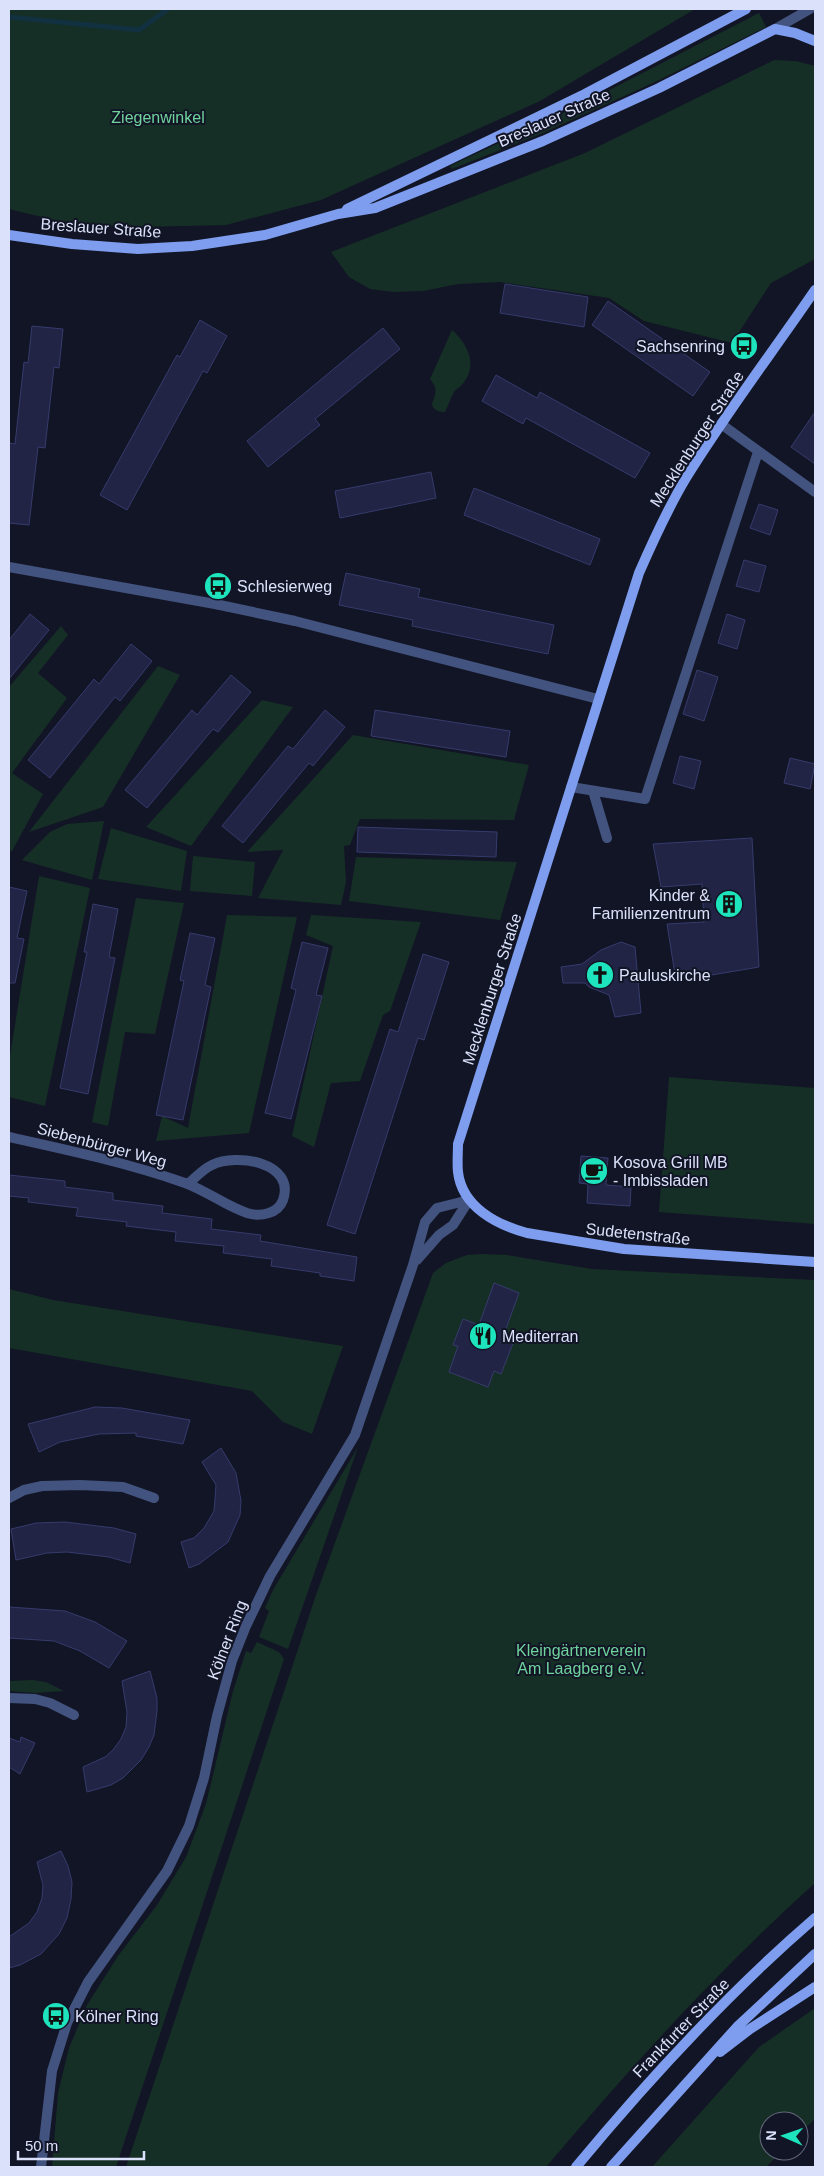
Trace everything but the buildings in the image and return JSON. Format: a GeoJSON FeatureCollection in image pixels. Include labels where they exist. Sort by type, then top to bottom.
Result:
{"type":"FeatureCollection","features":[{"type":"Feature","properties":{"kind":"street","name":"Breslauer Straße"},"geometry":{"type":"LineString","coordinates":[[338,214],[586,94],[746,9]]}},
{"type":"Feature","properties":{"kind":"street","name":"Breslauer Straße"},"geometry":{"type":"LineString","coordinates":[[9,235],[72,244],[138,249],[192,246],[265,235],[338,214],[375,208],[543,142],[658,88],[775,29],[810,9]]}},
{"type":"Feature","properties":{"kind":"street"},"geometry":{"type":"LineString","coordinates":[[775,29],[795,33],[815,41]]}},
{"type":"Feature","properties":{"kind":"street","name":"Mecklenburger Straße"},"geometry":{"type":"LineString","coordinates":[[469,1200],[458,1173],[458,1144],[639,574],[658,530],[686,479],[721,424],[815,290]]}},
{"type":"Feature","properties":{"kind":"street"},"geometry":{"type":"LineString","coordinates":[[721,424],[815,492]]}},
{"type":"Feature","properties":{"kind":"street"},"geometry":{"type":"LineString","coordinates":[[571,787],[645,799],[758,452]]}},
{"type":"Feature","properties":{"kind":"street"},"geometry":{"type":"LineString","coordinates":[[9,567],[215,604],[295,621],[598,699]]}},
{"type":"Feature","properties":{"kind":"street"},"geometry":{"type":"LineString","coordinates":[[593,791],[607,838]]}},
{"type":"Feature","properties":{"kind":"street","name":"Siebenbürger Weg"},"geometry":{"type":"LineString","coordinates":[[9,1137],[128,1165],[188,1184],[247,1213],[261,1215],[273,1212],[281,1205],[285,1188],[281,1178],[273,1169],[249,1160],[212,1165],[188,1184]]}},
{"type":"Feature","properties":{"kind":"street","name":"Sudetenstraße"},"geometry":{"type":"LineString","coordinates":[[469,1200],[485,1215],[512,1230],[560,1240],[661,1252],[815,1262]]}},
{"type":"Feature","properties":{"kind":"street","name":"Kölner Ring"},"geometry":{"type":"LineString","coordinates":[[413,1265],[439,1235],[453,1225],[469,1200]]}},
{"type":"Feature","properties":{"kind":"street","name":"Kölner Ring"},"geometry":{"type":"LineString","coordinates":[[41,2167],[52,2071],[67,2023],[88,1982],[167,1871],[189,1826],[204,1778],[217,1716],[232,1661],[270,1576],[355,1435],[413,1265],[425,1222],[437,1208],[469,1200]]}},
{"type":"Feature","properties":{"kind":"street"},"geometry":{"type":"LineString","coordinates":[[9,1498],[24,1490],[42,1486],[80,1485],[123,1487],[154,1498]]}},
{"type":"Feature","properties":{"kind":"street"},"geometry":{"type":"LineString","coordinates":[[9,1698],[35,1699],[50,1703],[74,1715]]}},
{"type":"Feature","properties":{"kind":"street","name":"Frankfurter Straße"},"geometry":{"type":"LineString","coordinates":[[576,2167],[669,2060],[777,1951],[815,1918]]}},
{"type":"Feature","properties":{"kind":"street"},"geometry":{"type":"LineString","coordinates":[[610,2167],[737,2027],[815,1954]]}},
{"type":"Feature","properties":{"kind":"street"},"geometry":{"type":"LineString","coordinates":[[697,2069],[750,2029],[815,1987]]}},
{"type":"Feature","properties":{"kind":"green space","name":"Ziegenwinkel"},"geometry":{"type":"Polygon","coordinates":[[[9,9],[695,9],[540,101],[321,200],[226,225],[128,227],[54,220],[9,209],[9,9]]]}},
{"type":"Feature","properties":{"kind":"green space"},"geometry":{"type":"Polygon","coordinates":[[[759,13],[766,27],[655,82],[543,133],[452,169],[450,166],[590,100],[759,13]]]}},
{"type":"Feature","properties":{"kind":"green space"},"geometry":{"type":"Polygon","coordinates":[[[774,60],[796,61],[815,66],[815,259],[771,283],[732,343],[644,321],[609,298],[500,282],[458,284],[423,291],[393,292],[370,289],[349,277],[331,252],[585,153],[774,60]]]}},
{"type":"Feature","properties":{"kind":"green space"},"geometry":{"type":"Polygon","coordinates":[[[452,330],[466,347],[469,354],[470,368],[464,382],[454,392],[445,412],[441,412],[432,405],[435,389],[430,379],[452,330]]]}},
{"type":"Feature","properties":{"kind":"green space"},"geometry":{"type":"Polygon","coordinates":[[[61,626],[68,635],[38,673],[67,698],[12,773],[43,794],[12,851],[9,850],[9,687],[61,626]]]}},
{"type":"Feature","properties":{"kind":"green space"},"geometry":{"type":"Polygon","coordinates":[[[158,666],[180,675],[103,807],[29,832],[158,666]]]}},
{"type":"Feature","properties":{"kind":"green space"},"geometry":{"type":"Polygon","coordinates":[[[262,700],[293,707],[191,846],[146,827],[262,700]]]}},
{"type":"Feature","properties":{"kind":"green space"},"geometry":{"type":"Polygon","coordinates":[[[353,735],[529,765],[514,820],[360,819],[350,845],[344,846],[346,882],[341,905],[258,898],[283,850],[247,852],[353,735]]]}},
{"type":"Feature","properties":{"kind":"green space"},"geometry":{"type":"Polygon","coordinates":[[[104,821],[92,880],[22,860],[50,832],[67,824],[104,821]]]}},
{"type":"Feature","properties":{"kind":"green space"},"geometry":{"type":"Polygon","coordinates":[[[111,828],[187,851],[181,891],[98,879],[111,828]]]}},
{"type":"Feature","properties":{"kind":"green space"},"geometry":{"type":"Polygon","coordinates":[[[193,856],[255,862],[252,896],[190,891],[193,856]]]}},
{"type":"Feature","properties":{"kind":"green space"},"geometry":{"type":"Polygon","coordinates":[[[356,857],[517,862],[500,920],[349,901],[356,857]]]}},
{"type":"Feature","properties":{"kind":"green space"},"geometry":{"type":"Polygon","coordinates":[[[39,876],[90,888],[45,1106],[9,1097],[9,1062],[39,876]]]}},
{"type":"Feature","properties":{"kind":"green space"},"geometry":{"type":"Polygon","coordinates":[[[136,898],[184,903],[155,1034],[125,1032],[108,1126],[92,1122],[136,898]]]}},
{"type":"Feature","properties":{"kind":"green space"},"geometry":{"type":"Polygon","coordinates":[[[227,915],[297,917],[249,1133],[156,1141],[162,1116],[188,1128],[227,915]]]}},
{"type":"Feature","properties":{"kind":"green space"},"geometry":{"type":"Polygon","coordinates":[[[311,915],[421,922],[390,1011],[383,1015],[360,1081],[331,1083],[314,1147],[292,1136],[333,946],[306,935],[311,915]]]}},
{"type":"Feature","properties":{"kind":"green space"},"geometry":{"type":"Polygon","coordinates":[[[669,1077],[815,1088],[815,1224],[659,1212],[669,1077]]]}},
{"type":"Feature","properties":{"kind":"green space","name":"Kleingärtnerverein Am Laagberg e.V."},"geometry":{"type":"Polygon","coordinates":[[[467,1255],[507,1255],[592,1269],[815,1280],[815,1883],[709,1985],[610,2093],[546,2167],[126,2167],[316,1595],[433,1273],[446,1263],[467,1255]]]}},
{"type":"Feature","properties":{"kind":"green space"},"geometry":{"type":"Polygon","coordinates":[[[9,1289],[53,1300],[343,1346],[312,1434],[283,1422],[252,1391],[9,1348],[9,1289]]]}},
{"type":"Feature","properties":{"kind":"green space"},"geometry":{"type":"Polygon","coordinates":[[[358,1447],[288,1649],[259,1637],[269,1611],[265,1608],[273,1590],[358,1447]]]}},
{"type":"Feature","properties":{"kind":"green space"},"geometry":{"type":"Polygon","coordinates":[[[257,1642],[279,1652],[284,1659],[116,2167],[52,2167],[58,2093],[69,2048],[87,2005],[118,1956],[157,1905],[186,1857],[206,1804],[233,1691],[246,1651],[251,1653],[257,1642]]]}},
{"type":"Feature","properties":{"kind":"green space"},"geometry":{"type":"Polygon","coordinates":[[[33,1680],[46,1682],[64,1691],[35,1693],[9,1691],[9,1681],[33,1680]]]}},
{"type":"Feature","properties":{"kind":"green space"},"geometry":{"type":"Polygon","coordinates":[[[815,2008],[815,2119],[809,2125],[809,2111],[759,2111],[759,2161],[772,2161],[766,2167],[652,2167],[759,2047],[815,2008]]]}},
{"type":"Feature","properties":{"kind":"waterway"},"geometry":{"type":"LineString","coordinates":[[9,17],[139,30],[168,9]]}},
{"type":"Feature","properties":{"kind":"place","name":"Sachsenring"},"geometry":{"type":"Point","coordinates":[744,346]}},
{"type":"Feature","properties":{"kind":"place","name":"Schlesierweg"},"geometry":{"type":"Point","coordinates":[218,586]}},
{"type":"Feature","properties":{"kind":"place","name":"Kinder & Familienzentrum"},"geometry":{"type":"Point","coordinates":[729,904]}},
{"type":"Feature","properties":{"kind":"place","name":"Pauluskirche"},"geometry":{"type":"Point","coordinates":[600,975]}},
{"type":"Feature","properties":{"kind":"place","name":"Kosova Grill MB - Imbissladen"},"geometry":{"type":"Point","coordinates":[594,1171]}},
{"type":"Feature","properties":{"kind":"place","name":"Mediterran"},"geometry":{"type":"Point","coordinates":[483,1336]}},
{"type":"Feature","properties":{"kind":"place","name":"Kölner Ring"},"geometry":{"type":"Point","coordinates":[56,2016]}}]}
